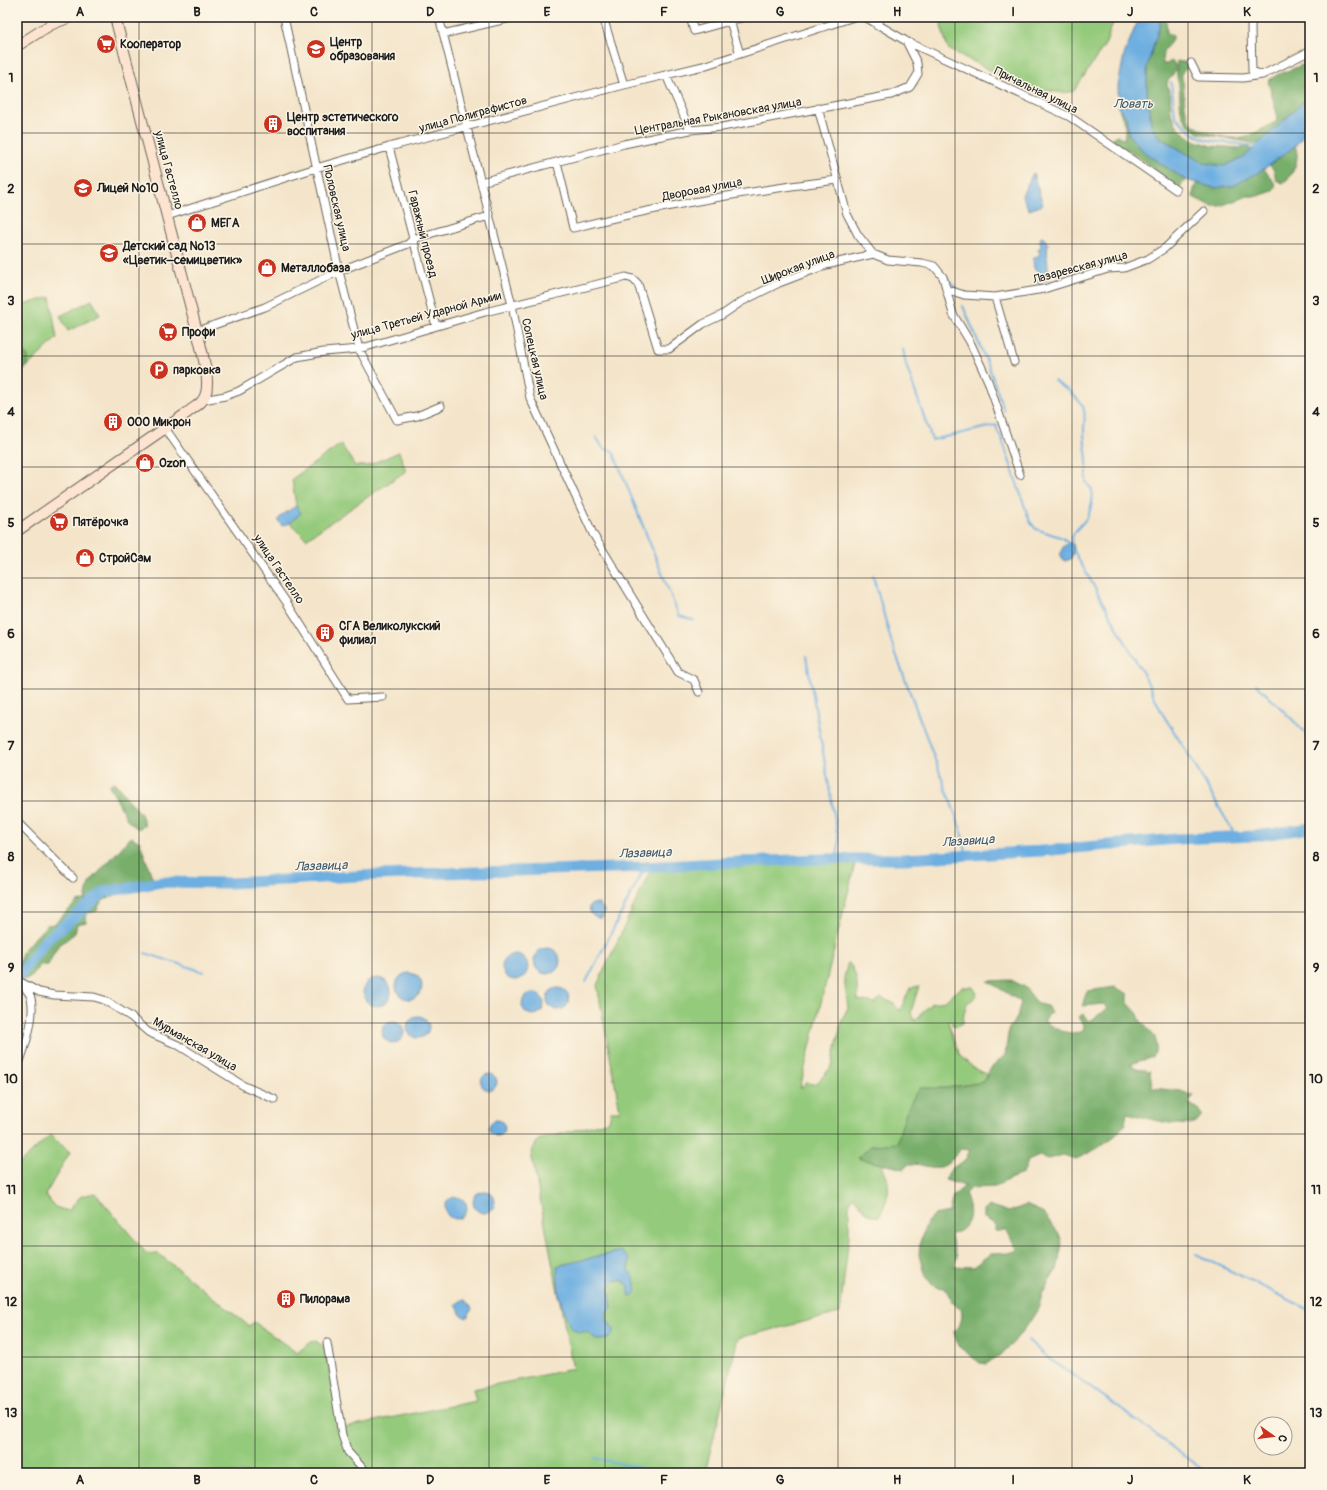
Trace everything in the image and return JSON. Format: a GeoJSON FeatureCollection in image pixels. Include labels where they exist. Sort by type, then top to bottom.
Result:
{"type":"FeatureCollection","features":[{"type":"Feature","properties":{"kind":"main road"},"geometry":{"type":"LineString","coordinates":[[17,46],[50,25],[70,17]]}},
{"type":"Feature","properties":{"kind":"main road","name":"улица Гастелло"},"geometry":{"type":"LineString","coordinates":[[115,17],[197,331],[207,375],[203,400]]}},
{"type":"Feature","properties":{"kind":"main road","name":"улица Третьей Ударной Армии"},"geometry":{"type":"LineString","coordinates":[[17,531],[203,400]]}},
{"type":"Feature","properties":{"kind":"street","name":"Половская улица"},"geometry":{"type":"LineString","coordinates":[[284,17],[316,168],[359,349],[397,420],[417,416],[441,406]]}},
{"type":"Feature","properties":{"kind":"street","name":"Сопецкая улица"},"geometry":{"type":"LineString","coordinates":[[439,17],[512,305],[530,398],[593,534],[678,672],[694,680],[699,692]]}},
{"type":"Feature","properties":{"kind":"street"},"geometry":{"type":"LineString","coordinates":[[443,34],[516,17]]}},
{"type":"Feature","properties":{"kind":"street"},"geometry":{"type":"LineString","coordinates":[[603,17],[624,85]]}},
{"type":"Feature","properties":{"kind":"street"},"geometry":{"type":"LineString","coordinates":[[690,17],[694,31],[745,17]]}},
{"type":"Feature","properties":{"kind":"street"},"geometry":{"type":"LineString","coordinates":[[690,130],[666,75],[740,54],[854,17]]}},
{"type":"Feature","properties":{"kind":"street","name":"Причальная улица"},"geometry":{"type":"LineString","coordinates":[[865,17],[877,26],[906,41],[1070,118],[1176,190]]}},
{"type":"Feature","properties":{"kind":"street"},"geometry":{"type":"LineString","coordinates":[[877,26],[882,17]]}},
{"type":"Feature","properties":{"kind":"street"},"geometry":{"type":"LineString","coordinates":[[1252,17],[1252,71],[1262,75]]}},
{"type":"Feature","properties":{"kind":"street"},"geometry":{"type":"LineString","coordinates":[[730,21],[740,54]]}},
{"type":"Feature","properties":{"kind":"street","name":"Центральная Рыкановская улица"},"geometry":{"type":"LineString","coordinates":[[481,182],[624,144],[690,130],[722,127],[891,95],[910,87],[918,74],[917,63],[906,41]]}},
{"type":"Feature","properties":{"kind":"street"},"geometry":{"type":"LineString","coordinates":[[1191,63],[1198,77],[1243,78],[1262,75],[1310,51]]}},
{"type":"Feature","properties":{"kind":"street","name":"улица Полиграфистов"},"geometry":{"type":"LineString","coordinates":[[167,216],[316,168],[389,147],[666,75]]}},
{"type":"Feature","properties":{"kind":"street"},"geometry":{"type":"LineString","coordinates":[[818,108],[847,214],[858,235],[873,254],[888,260],[922,263],[934,266],[943,277],[953,314],[970,342],[988,381],[1020,475]]}},
{"type":"Feature","properties":{"kind":"street","name":"Гаражный проезд"},"geometry":{"type":"LineString","coordinates":[[389,147],[436,326]]}},
{"type":"Feature","properties":{"kind":"street","name":"Дворовая улица"},"geometry":{"type":"LineString","coordinates":[[557,162],[573,228],[626,215],[758,190],[837,180]]}},
{"type":"Feature","properties":{"kind":"street","name":"Лазаревская улица"},"geometry":{"type":"LineString","coordinates":[[946,289],[964,295],[995,298],[1044,289],[1108,269],[1124,268],[1148,259],[1169,244],[1204,212]]}},
{"type":"Feature","properties":{"kind":"street"},"geometry":{"type":"LineString","coordinates":[[197,331],[265,307],[340,271],[408,244],[413,239],[489,216]]}},
{"type":"Feature","properties":{"kind":"street","name":"Широкая улица"},"geometry":{"type":"LineString","coordinates":[[626,277],[633,278],[638,284],[658,349],[670,349],[703,324],[722,315],[741,302],[779,283],[826,265],[873,254]]}},
{"type":"Feature","properties":{"kind":"street","name":"улица Третьей Ударной Армии"},"geometry":{"type":"LineString","coordinates":[[203,400],[225,396],[239,391],[297,357],[324,352],[359,349],[512,305],[626,277]]}},
{"type":"Feature","properties":{"kind":"street"},"geometry":{"type":"LineString","coordinates":[[995,298],[1014,362]]}},
{"type":"Feature","properties":{"kind":"street","name":"улица Гастелло"},"geometry":{"type":"LineString","coordinates":[[165,428],[287,603],[348,699],[383,697]]}},
{"type":"Feature","properties":{"kind":"street"},"geometry":{"type":"LineString","coordinates":[[17,822],[73,878]]}},
{"type":"Feature","properties":{"kind":"street"},"geometry":{"type":"LineString","coordinates":[[17,1070],[26,1048],[32,1010],[31,997],[19,981]]}},
{"type":"Feature","properties":{"kind":"street","name":"Мурманская улица"},"geometry":{"type":"LineString","coordinates":[[19,981],[39,992],[54,995],[94,997],[104,1000],[131,1018],[148,1032],[178,1045],[244,1086],[274,1099]]}},
{"type":"Feature","properties":{"kind":"street"},"geometry":{"type":"LineString","coordinates":[[327,1343],[342,1435],[348,1452],[367,1473]]}},
{"type":"Feature","properties":{"kind":"green space"},"geometry":{"type":"Polygon","coordinates":[[[943,17],[1115,17],[1106,43],[1074,91],[1064,93],[1024,87],[948,49],[941,26],[943,17]]]}},
{"type":"Feature","properties":{"kind":"green space"},"geometry":{"type":"Polygon","coordinates":[[[1162,17],[1165,17],[1166,20],[1167,33],[1173,36],[1172,40],[1164,50],[1162,58],[1163,64],[1167,64],[1171,61],[1175,64],[1175,71],[1172,77],[1168,80],[1167,85],[1170,94],[1171,114],[1176,124],[1181,131],[1196,141],[1212,146],[1238,148],[1247,147],[1253,150],[1243,158],[1224,166],[1203,163],[1160,138],[1152,129],[1147,98],[1147,66],[1162,17]]]}},
{"type":"Feature","properties":{"kind":"green space"},"geometry":{"type":"Polygon","coordinates":[[[1177,61],[1187,63],[1186,69],[1181,74],[1189,120],[1199,128],[1214,134],[1230,138],[1243,138],[1250,136],[1276,122],[1278,118],[1268,81],[1277,75],[1310,62],[1310,96],[1259,144],[1198,133],[1186,122],[1181,112],[1179,85],[1177,79],[1177,61]]]}},
{"type":"Feature","properties":{"kind":"green space"},"geometry":{"type":"Polygon","coordinates":[[[1119,108],[1126,117],[1129,135],[1145,153],[1186,180],[1181,185],[1180,189],[1130,151],[1114,143],[1112,139],[1117,135],[1125,139],[1125,126],[1119,108]]]}},
{"type":"Feature","properties":{"kind":"green space"},"geometry":{"type":"Polygon","coordinates":[[[1295,146],[1297,156],[1293,171],[1283,183],[1276,180],[1274,170],[1269,165],[1295,146]]]}},
{"type":"Feature","properties":{"kind":"green space"},"geometry":{"type":"Polygon","coordinates":[[[1264,169],[1276,185],[1273,191],[1258,196],[1248,196],[1220,206],[1211,206],[1193,197],[1194,189],[1197,183],[1215,188],[1264,169]]]}},
{"type":"Feature","properties":{"kind":"green space"},"geometry":{"type":"Polygon","coordinates":[[[50,297],[57,338],[28,366],[17,374],[17,307],[50,297]]]}},
{"type":"Feature","properties":{"kind":"green space"},"geometry":{"type":"Polygon","coordinates":[[[92,300],[100,315],[68,331],[60,316],[92,300]]]}},
{"type":"Feature","properties":{"kind":"green space"},"geometry":{"type":"Polygon","coordinates":[[[24,351],[28,357],[28,366],[17,374],[17,356],[24,351]]]}},
{"type":"Feature","properties":{"kind":"green space"},"geometry":{"type":"Polygon","coordinates":[[[341,444],[355,466],[367,466],[399,452],[406,471],[306,539],[290,523],[300,513],[296,506],[292,479],[341,444]]]}},
{"type":"Feature","properties":{"kind":"green space"},"geometry":{"type":"Polygon","coordinates":[[[114,782],[141,814],[145,825],[138,829],[128,821],[109,785],[114,782]]]}},
{"type":"Feature","properties":{"kind":"green space"},"geometry":{"type":"Polygon","coordinates":[[[131,837],[140,842],[153,880],[151,886],[141,891],[129,888],[117,891],[114,896],[103,901],[99,905],[97,911],[87,913],[86,922],[77,924],[75,933],[57,947],[48,965],[40,965],[31,977],[23,980],[17,974],[17,969],[23,950],[47,925],[54,924],[77,902],[85,900],[89,883],[131,837]]]}},
{"type":"Feature","properties":{"kind":"green space"},"geometry":{"type":"Polygon","coordinates":[[[856,860],[800,1088],[807,1083],[814,1084],[819,1081],[832,1066],[842,1019],[848,1008],[844,978],[848,962],[854,970],[858,1000],[875,1003],[881,998],[893,1003],[900,1011],[910,988],[919,986],[911,1012],[915,1021],[931,1003],[945,1001],[962,987],[973,987],[977,994],[967,1003],[963,1023],[957,1026],[952,1025],[952,1020],[948,1022],[960,1056],[975,1069],[987,1074],[983,1082],[946,1089],[897,1143],[858,1158],[881,1164],[887,1178],[888,1190],[885,1203],[879,1217],[868,1214],[853,1196],[849,1205],[849,1236],[840,1313],[738,1338],[705,1473],[17,1473],[17,1166],[50,1135],[70,1152],[45,1195],[55,1207],[68,1211],[81,1196],[95,1193],[146,1253],[159,1254],[249,1326],[254,1322],[297,1353],[314,1340],[326,1348],[339,1428],[476,1401],[473,1389],[573,1369],[531,1153],[538,1140],[609,1121],[611,1111],[620,1111],[597,985],[650,871],[856,860]]]}},
{"type":"Feature","properties":{"kind":"green space"},"geometry":{"type":"Polygon","coordinates":[[[1011,980],[1025,987],[1038,1004],[1047,1006],[1051,1012],[1044,1021],[1053,1027],[1072,1033],[1083,1031],[1084,1025],[1079,1017],[1083,1014],[1090,1021],[1108,1008],[1104,1004],[1082,1006],[1087,991],[1115,987],[1128,994],[1128,1003],[1155,1037],[1157,1047],[1153,1057],[1130,1064],[1136,1068],[1150,1071],[1152,1088],[1181,1091],[1193,1096],[1188,1103],[1197,1108],[1202,1115],[1196,1122],[1182,1124],[1162,1122],[1127,1113],[1125,1124],[1115,1136],[1091,1152],[1076,1159],[1063,1155],[1048,1159],[1039,1156],[1028,1161],[1023,1174],[1009,1179],[995,1187],[971,1188],[965,1193],[970,1213],[964,1227],[960,1231],[951,1234],[953,1246],[957,1256],[954,1266],[973,1267],[990,1254],[1009,1253],[1018,1250],[1006,1231],[995,1231],[995,1224],[984,1218],[984,1210],[988,1205],[1009,1212],[1026,1205],[1042,1212],[1058,1232],[1062,1243],[1057,1270],[1053,1274],[1042,1295],[1038,1309],[1027,1326],[1010,1346],[1001,1355],[986,1364],[980,1363],[958,1346],[954,1332],[961,1322],[961,1309],[953,1303],[945,1288],[936,1287],[925,1277],[919,1255],[920,1242],[927,1222],[934,1215],[949,1212],[953,1196],[965,1186],[945,1180],[951,1169],[965,1160],[970,1150],[961,1149],[947,1164],[938,1167],[909,1164],[904,1169],[857,1158],[872,1145],[897,1143],[908,1108],[915,1094],[920,1088],[946,1088],[983,1082],[991,1068],[1005,1055],[1009,1028],[1017,1018],[1021,1002],[988,981],[1011,980]]]}},
{"type":"Feature","properties":{"kind":"water","name":"Ловать"},"geometry":{"type":"Polygon","coordinates":[[[1139,17],[1162,17],[1147,67],[1147,98],[1152,128],[1160,138],[1203,163],[1224,166],[1243,158],[1310,96],[1310,127],[1295,146],[1261,171],[1233,186],[1215,188],[1186,180],[1145,153],[1129,135],[1126,117],[1119,108],[1118,86],[1124,55],[1139,17]]]}},
{"type":"Feature","properties":{"kind":"water"},"geometry":{"type":"Polygon","coordinates":[[[1033,173],[1043,205],[1029,210],[1022,195],[1033,173]]]}},
{"type":"Feature","properties":{"kind":"water"},"geometry":{"type":"Polygon","coordinates":[[[1041,237],[1044,238],[1048,244],[1048,280],[1038,284],[1036,279],[1038,272],[1034,268],[1033,260],[1035,257],[1040,255],[1038,249],[1041,247],[1041,237]]]}},
{"type":"Feature","properties":{"kind":"water"},"geometry":{"type":"Polygon","coordinates":[[[296,506],[301,513],[290,523],[282,526],[278,520],[282,515],[296,506]]]}},
{"type":"Feature","properties":{"kind":"water"},"geometry":{"type":"Polygon","coordinates":[[[1069,543],[1073,544],[1074,549],[1071,559],[1065,561],[1062,559],[1061,552],[1069,543]]]}},
{"type":"Feature","properties":{"kind":"water"},"geometry":{"type":"Polygon","coordinates":[[[597,903],[604,909],[602,918],[594,917],[590,911],[589,906],[597,903]]]}},
{"type":"Feature","properties":{"kind":"water"},"geometry":{"type":"Polygon","coordinates":[[[547,948],[557,951],[560,961],[557,971],[547,974],[537,971],[534,961],[537,951],[547,948]]]}},
{"type":"Feature","properties":{"kind":"water"},"geometry":{"type":"Polygon","coordinates":[[[515,954],[525,957],[528,967],[525,977],[515,980],[505,977],[502,967],[505,957],[515,954]]]}},
{"type":"Feature","properties":{"kind":"water"},"geometry":{"type":"Polygon","coordinates":[[[409,973],[419,976],[422,986],[419,996],[409,999],[399,996],[396,986],[399,976],[409,973]]]}},
{"type":"Feature","properties":{"kind":"water"},"geometry":{"type":"Polygon","coordinates":[[[377,978],[387,982],[391,992],[387,1002],[377,1006],[367,1002],[363,992],[367,982],[377,978]]]}},
{"type":"Feature","properties":{"kind":"water"},"geometry":{"type":"Polygon","coordinates":[[[558,988],[562,989],[568,995],[568,1003],[562,1009],[558,1010],[554,1009],[548,1003],[547,999],[548,995],[554,989],[558,988]]]}},
{"type":"Feature","properties":{"kind":"water"},"geometry":{"type":"Polygon","coordinates":[[[533,993],[541,996],[544,1004],[541,1012],[533,1015],[525,1012],[522,1004],[525,996],[533,993]]]}},
{"type":"Feature","properties":{"kind":"water"},"geometry":{"type":"Polygon","coordinates":[[[418,1016],[422,1017],[428,1023],[428,1031],[422,1037],[418,1038],[414,1037],[408,1031],[407,1027],[408,1023],[414,1017],[418,1016]]]}},
{"type":"Feature","properties":{"kind":"water"},"geometry":{"type":"Polygon","coordinates":[[[393,1021],[397,1022],[403,1028],[403,1036],[397,1042],[393,1043],[389,1042],[383,1036],[382,1032],[383,1028],[389,1022],[393,1021]]]}},
{"type":"Feature","properties":{"kind":"water"},"geometry":{"type":"Polygon","coordinates":[[[489,1074],[496,1079],[497,1082],[492,1089],[489,1090],[482,1085],[481,1082],[486,1075],[489,1074]]]}},
{"type":"Feature","properties":{"kind":"water"},"geometry":{"type":"Polygon","coordinates":[[[494,1120],[500,1120],[505,1125],[503,1134],[500,1136],[494,1136],[489,1131],[489,1125],[494,1120]]]}},
{"type":"Feature","properties":{"kind":"water"},"geometry":{"type":"Polygon","coordinates":[[[484,1191],[488,1192],[494,1198],[494,1206],[488,1212],[484,1213],[480,1212],[474,1206],[473,1202],[474,1198],[480,1192],[484,1191]]]}},
{"type":"Feature","properties":{"kind":"water"},"geometry":{"type":"Polygon","coordinates":[[[456,1197],[464,1200],[467,1208],[464,1216],[456,1219],[448,1216],[445,1208],[448,1200],[456,1197]]]}},
{"type":"Feature","properties":{"kind":"water"},"geometry":{"type":"Polygon","coordinates":[[[621,1251],[629,1259],[629,1271],[633,1276],[637,1289],[632,1297],[629,1296],[629,1286],[623,1281],[615,1280],[609,1288],[612,1307],[607,1313],[607,1320],[614,1330],[610,1338],[596,1340],[588,1332],[578,1332],[570,1327],[559,1297],[557,1266],[621,1251]]]}},
{"type":"Feature","properties":{"kind":"water"},"geometry":{"type":"Polygon","coordinates":[[[464,1299],[472,1309],[467,1318],[461,1315],[456,1304],[464,1299]]]}},
{"type":"Feature","properties":{"kind":"waterway"},"geometry":{"type":"LineString","coordinates":[[1171,82],[1175,116],[1195,135],[1208,140],[1258,146]]}},
{"type":"Feature","properties":{"kind":"waterway"},"geometry":{"type":"LineString","coordinates":[[945,275],[956,289]]}},
{"type":"Feature","properties":{"kind":"waterway"},"geometry":{"type":"LineString","coordinates":[[963,306],[989,367],[1004,411]]}},
{"type":"Feature","properties":{"kind":"waterway"},"geometry":{"type":"LineString","coordinates":[[903,349],[906,365],[932,440],[997,425],[997,430],[1002,439],[1030,522],[1036,529],[1063,538],[1068,543]]}},
{"type":"Feature","properties":{"kind":"waterway"},"geometry":{"type":"LineString","coordinates":[[1054,381],[1069,390],[1082,405],[1084,413],[1084,435],[1087,454],[1086,481],[1092,490],[1092,499],[1088,515],[1074,533],[1071,543]]}},
{"type":"Feature","properties":{"kind":"waterway"},"geometry":{"type":"LineString","coordinates":[[596,437],[603,448],[613,451],[679,616],[694,620]]}},
{"type":"Feature","properties":{"kind":"waterway"},"geometry":{"type":"LineString","coordinates":[[1074,551],[1145,677],[1162,713],[1190,757],[1235,835]]}},
{"type":"Feature","properties":{"kind":"waterway"},"geometry":{"type":"LineString","coordinates":[[873,575],[892,644],[960,827],[967,856]]}},
{"type":"Feature","properties":{"kind":"waterway"},"geometry":{"type":"LineString","coordinates":[[806,656],[839,843],[837,859]]}},
{"type":"Feature","properties":{"kind":"waterway"},"geometry":{"type":"LineString","coordinates":[[1256,684],[1310,737]]}},
{"type":"Feature","properties":{"kind":"waterway","name":"Лазавица"},"geometry":{"type":"LineString","coordinates":[[17,978],[45,941],[104,892],[161,882],[230,883],[377,875],[645,867],[738,862],[825,859],[903,859],[1041,851],[1176,839],[1256,836],[1310,828]]}},
{"type":"Feature","properties":{"kind":"waterway"},"geometry":{"type":"LineString","coordinates":[[586,982],[645,867]]}},
{"type":"Feature","properties":{"kind":"waterway"},"geometry":{"type":"LineString","coordinates":[[145,953],[204,972]]}},
{"type":"Feature","properties":{"kind":"waterway"},"geometry":{"type":"LineString","coordinates":[[1196,1254],[1310,1310]]}},
{"type":"Feature","properties":{"kind":"waterway"},"geometry":{"type":"LineString","coordinates":[[1028,1340],[1048,1358],[1088,1385],[1207,1473]]}},
{"type":"Feature","properties":{"kind":"waterway"},"geometry":{"type":"LineString","coordinates":[[595,1458],[663,1473]]}},
{"type":"Feature","properties":{"kind":"place","name":"Кооператор"},"geometry":{"type":"Point","coordinates":[106,44]}},
{"type":"Feature","properties":{"kind":"place","name":"Центр образования"},"geometry":{"type":"Point","coordinates":[316,49]}},
{"type":"Feature","properties":{"kind":"place","name":"Центр эстетического воспитания"},"geometry":{"type":"Point","coordinates":[273,124]}},
{"type":"Feature","properties":{"kind":"place","name":"Лицей №10"},"geometry":{"type":"Point","coordinates":[83,188]}},
{"type":"Feature","properties":{"kind":"place","name":"МЕГА"},"geometry":{"type":"Point","coordinates":[197,223]}},
{"type":"Feature","properties":{"kind":"place","name":"Детский сад №13 «Цветик–семицветик»"},"geometry":{"type":"Point","coordinates":[109,253]}},
{"type":"Feature","properties":{"kind":"place","name":"Металлобаза"},"geometry":{"type":"Point","coordinates":[267,268]}},
{"type":"Feature","properties":{"kind":"place","name":"Профи"},"geometry":{"type":"Point","coordinates":[168,332]}},
{"type":"Feature","properties":{"kind":"place","name":"парковка"},"geometry":{"type":"Point","coordinates":[159,370]}},
{"type":"Feature","properties":{"kind":"place","name":"ООО Микрон"},"geometry":{"type":"Point","coordinates":[113,422]}},
{"type":"Feature","properties":{"kind":"place","name":"Ozon"},"geometry":{"type":"Point","coordinates":[145,463]}},
{"type":"Feature","properties":{"kind":"place","name":"Пятёрочка"},"geometry":{"type":"Point","coordinates":[59,522]}},
{"type":"Feature","properties":{"kind":"place","name":"СтройСам"},"geometry":{"type":"Point","coordinates":[85,558]}},
{"type":"Feature","properties":{"kind":"place","name":"СГА Великолукский филиал"},"geometry":{"type":"Point","coordinates":[325,633]}},
{"type":"Feature","properties":{"kind":"place","name":"Пилорама"},"geometry":{"type":"Point","coordinates":[286,1299]}}]}
